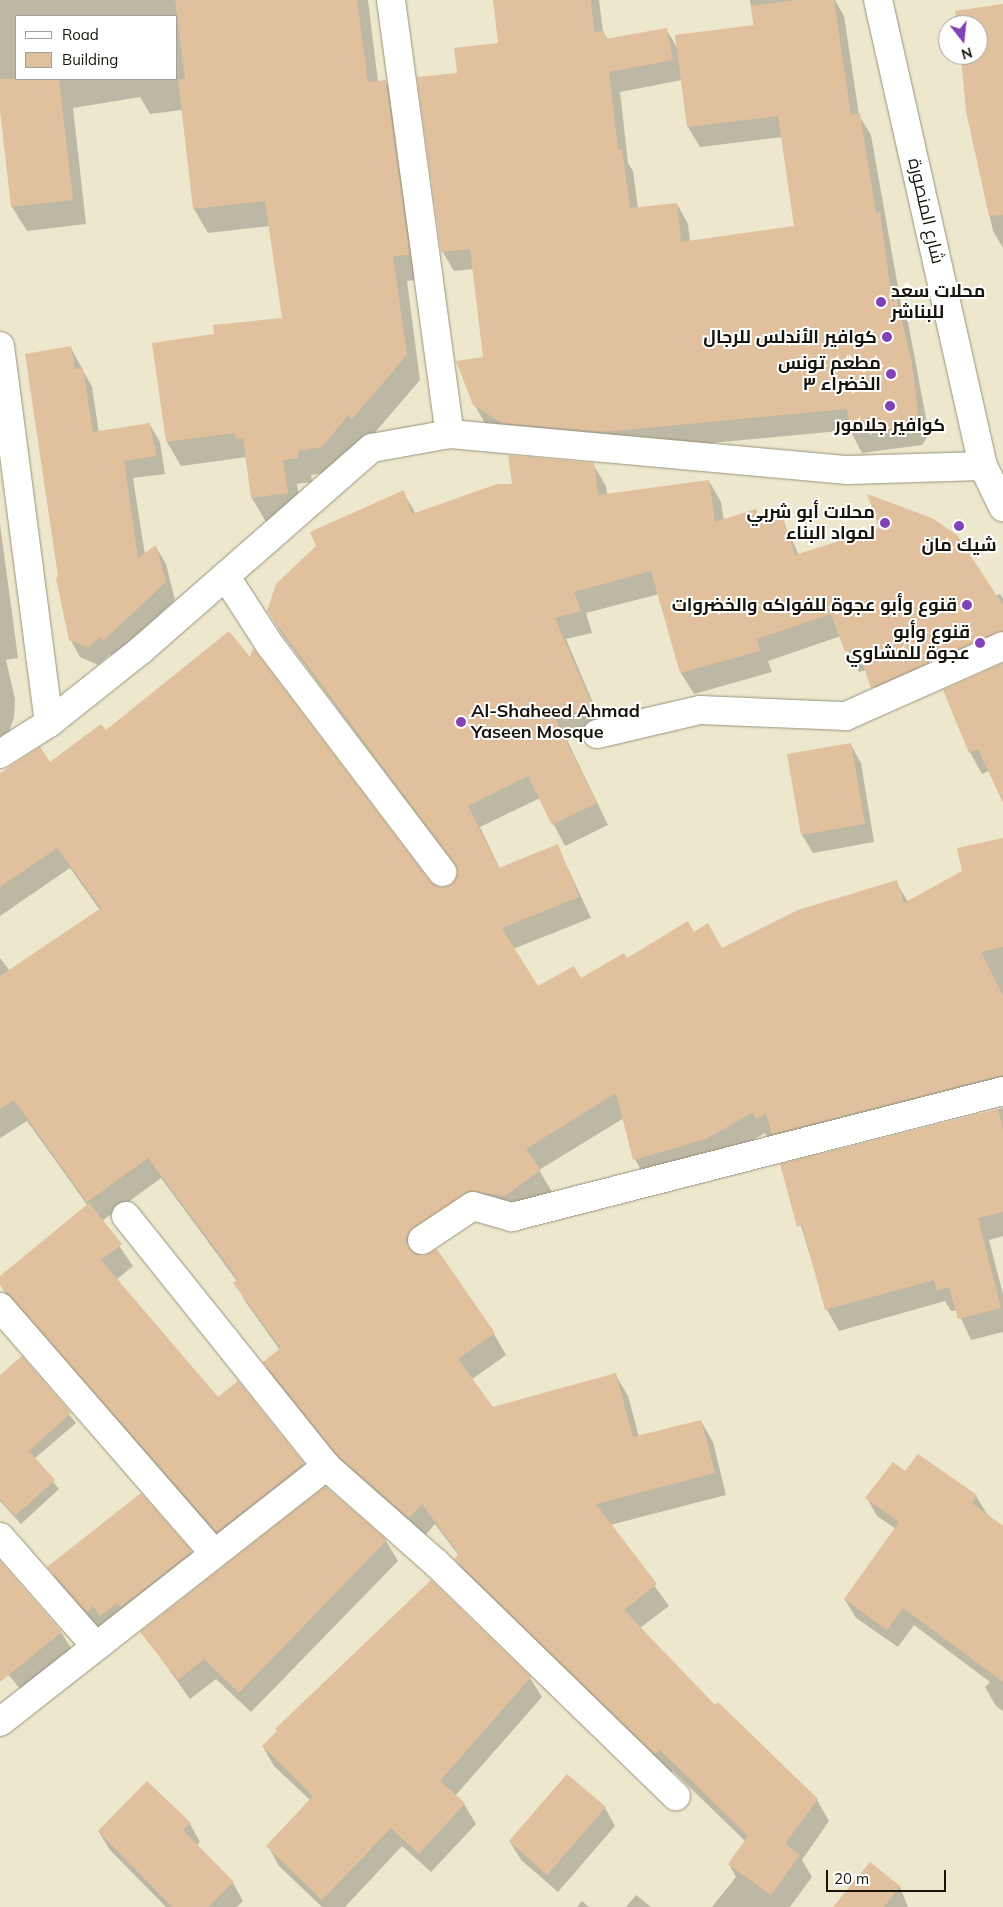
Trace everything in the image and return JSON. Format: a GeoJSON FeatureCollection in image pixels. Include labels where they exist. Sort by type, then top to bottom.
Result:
{"type":"FeatureCollection","features":[{"type":"Feature","properties":{"kind":"street"},"geometry":{"type":"LineString","coordinates":[[391,0],[450,434]]}},
{"type":"Feature","properties":{"kind":"street","name":"شارع المنصورة"},"geometry":{"type":"LineString","coordinates":[[878,0],[983,466],[1003,507]]}},
{"type":"Feature","properties":{"kind":"street"},"geometry":{"type":"LineString","coordinates":[[0,346],[49,723]]}},
{"type":"Feature","properties":{"kind":"street"},"geometry":{"type":"LineString","coordinates":[[0,754],[49,723],[226,577],[372,448],[450,434],[847,470],[983,466]]}},
{"type":"Feature","properties":{"kind":"street"},"geometry":{"type":"LineString","coordinates":[[226,577],[270,645],[442,872]]}},
{"type":"Feature","properties":{"kind":"street"},"geometry":{"type":"LineString","coordinates":[[597,734],[700,710],[846,716],[1003,646]]}},
{"type":"Feature","properties":{"kind":"street"},"geometry":{"type":"LineString","coordinates":[[422,1240],[473,1206],[512,1217],[1003,1091]]}},
{"type":"Feature","properties":{"kind":"street"},"geometry":{"type":"LineString","coordinates":[[126,1216],[326,1466],[435,1562],[676,1796]]}},
{"type":"Feature","properties":{"kind":"street"},"geometry":{"type":"LineString","coordinates":[[0,1307],[214,1553]]}},
{"type":"Feature","properties":{"kind":"street"},"geometry":{"type":"LineString","coordinates":[[0,1722],[95,1645],[326,1466]]}},
{"type":"Feature","properties":{"kind":"street"},"geometry":{"type":"LineString","coordinates":[[0,1537],[95,1645]]}},
{"type":"Feature","properties":{"kind":"building"},"geometry":{"type":"Polygon","coordinates":[[[175,0],[357,0],[368,82],[386,80],[410,255],[393,256],[407,355],[351,420],[349,414],[322,447],[298,451],[299,458],[283,460],[288,493],[251,498],[243,438],[235,439],[235,433],[166,442],[152,343],[214,334],[213,325],[282,318],[265,201],[193,209],[178,79],[185,79],[175,0]]]}},
{"type":"Feature","properties":{"kind":"building"},"geometry":{"type":"Polygon","coordinates":[[[493,0],[591,0],[594,32],[604,31],[605,39],[667,28],[673,60],[609,72],[618,150],[622,149],[630,208],[677,203],[681,242],[794,226],[778,116],[687,127],[675,35],[754,25],[751,6],[797,0],[834,0],[851,115],[860,113],[876,213],[880,212],[892,301],[897,300],[912,364],[918,413],[910,426],[850,434],[847,409],[604,432],[502,423],[473,405],[456,361],[483,357],[470,249],[441,252],[417,77],[457,73],[454,48],[498,43],[493,0]]]}},
{"type":"Feature","properties":{"kind":"building"},"geometry":{"type":"Polygon","coordinates":[[[1003,4],[1003,215],[989,216],[966,111],[962,65],[988,65],[988,15],[956,15],[955,11],[1003,4]]]}},
{"type":"Feature","properties":{"kind":"building"},"geometry":{"type":"Polygon","coordinates":[[[0,79],[59,80],[73,200],[11,207],[0,110],[0,79]]]}},
{"type":"Feature","properties":{"kind":"building"},"geometry":{"type":"Polygon","coordinates":[[[71,346],[75,369],[83,368],[93,432],[150,423],[156,456],[124,461],[138,558],[156,545],[166,582],[103,641],[100,637],[88,648],[69,640],[56,578],[58,576],[25,354],[71,346]]]}},
{"type":"Feature","properties":{"kind":"building"},"geometry":{"type":"Polygon","coordinates":[[[508,455],[594,463],[598,495],[709,480],[715,522],[756,509],[761,524],[783,517],[795,555],[879,528],[867,494],[932,518],[957,535],[1003,605],[1003,631],[871,688],[857,647],[845,652],[831,614],[757,639],[760,651],[680,673],[651,571],[574,592],[581,611],[555,618],[593,707],[555,718],[597,803],[552,825],[528,776],[468,806],[499,868],[558,844],[579,897],[502,928],[538,986],[574,966],[581,978],[624,953],[627,958],[688,921],[694,932],[708,923],[722,948],[798,910],[897,880],[904,903],[962,871],[957,848],[1003,838],[1003,947],[981,952],[1003,996],[1003,1075],[772,1134],[766,1114],[756,1119],[752,1113],[706,1139],[633,1160],[616,1093],[526,1149],[541,1170],[505,1196],[470,1191],[408,1234],[406,1241],[415,1254],[423,1256],[437,1249],[495,1333],[458,1359],[493,1407],[616,1373],[633,1437],[701,1420],[715,1473],[596,1504],[657,1584],[624,1610],[715,1705],[718,1702],[818,1799],[785,1844],[800,1855],[771,1895],[728,1864],[748,1836],[660,1750],[655,1754],[454,1559],[459,1554],[422,1504],[409,1518],[337,1455],[263,1362],[281,1348],[233,1283],[238,1279],[148,1158],[87,1202],[14,1100],[0,1109],[0,976],[101,908],[57,848],[0,887],[0,773],[40,747],[50,762],[101,724],[106,730],[229,631],[250,657],[253,648],[430,881],[443,888],[452,884],[458,871],[454,863],[267,611],[276,584],[316,546],[310,532],[404,490],[412,514],[497,484],[512,484],[508,455]]]}},
{"type":"Feature","properties":{"kind":"building"},"geometry":{"type":"Polygon","coordinates":[[[1003,663],[1003,803],[978,749],[969,753],[943,690],[1003,663]]]}},
{"type":"Feature","properties":{"kind":"building"},"geometry":{"type":"Polygon","coordinates":[[[851,743],[865,824],[801,835],[787,754],[851,743]]]}},
{"type":"Feature","properties":{"kind":"building"},"geometry":{"type":"Polygon","coordinates":[[[998,1109],[1003,1130],[1003,1212],[978,1218],[1001,1308],[958,1319],[949,1287],[937,1291],[934,1280],[825,1310],[802,1225],[797,1227],[780,1164],[998,1109]]]}},
{"type":"Feature","properties":{"kind":"building"},"geometry":{"type":"Polygon","coordinates":[[[89,1203],[122,1244],[101,1260],[218,1397],[238,1381],[304,1463],[217,1532],[0,1285],[0,1276],[89,1203]]]}},
{"type":"Feature","properties":{"kind":"building"},"geometry":{"type":"Polygon","coordinates":[[[22,1356],[71,1413],[29,1451],[55,1480],[15,1516],[0,1499],[0,1375],[22,1356]]]}},
{"type":"Feature","properties":{"kind":"building"},"geometry":{"type":"Polygon","coordinates":[[[918,1454],[977,1495],[972,1503],[1003,1526],[1003,1682],[903,1608],[887,1630],[844,1599],[899,1522],[865,1498],[893,1462],[905,1471],[918,1454]]]}},
{"type":"Feature","properties":{"kind":"building"},"geometry":{"type":"Polygon","coordinates":[[[325,1486],[387,1540],[239,1693],[204,1659],[178,1680],[140,1632],[325,1486]]]}},
{"type":"Feature","properties":{"kind":"building"},"geometry":{"type":"Polygon","coordinates":[[[141,1493],[192,1551],[121,1607],[117,1603],[100,1616],[93,1606],[87,1612],[47,1567],[141,1493]]]}},
{"type":"Feature","properties":{"kind":"building"},"geometry":{"type":"Polygon","coordinates":[[[0,1561],[62,1632],[0,1682],[0,1561]]]}},
{"type":"Feature","properties":{"kind":"building"},"geometry":{"type":"Polygon","coordinates":[[[431,1580],[531,1677],[440,1781],[465,1803],[419,1854],[391,1828],[322,1900],[266,1846],[313,1796],[262,1746],[277,1731],[275,1729],[431,1580]]]}},
{"type":"Feature","properties":{"kind":"building"},"geometry":{"type":"Polygon","coordinates":[[[567,1774],[606,1807],[547,1875],[509,1841],[567,1774]]]}},
{"type":"Feature","properties":{"kind":"building"},"geometry":{"type":"Polygon","coordinates":[[[147,1781],[191,1823],[183,1830],[234,1882],[208,1907],[172,1907],[98,1831],[147,1781]]]}},
{"type":"Feature","properties":{"kind":"building"},"geometry":{"type":"Polygon","coordinates":[[[870,1862],[900,1886],[884,1907],[833,1907],[870,1862]]]}},
{"type":"Feature","properties":{"kind":"place","name":"محلات سعد للبناشر"},"geometry":{"type":"Point","coordinates":[881,302]}},
{"type":"Feature","properties":{"kind":"place","name":"كوافير الأندلس للرجال"},"geometry":{"type":"Point","coordinates":[887,337]}},
{"type":"Feature","properties":{"kind":"place","name":"مطعم تونس الخضراء ٣"},"geometry":{"type":"Point","coordinates":[891,374]}},
{"type":"Feature","properties":{"kind":"place","name":"كوافير جلامور"},"geometry":{"type":"Point","coordinates":[890,406]}},
{"type":"Feature","properties":{"kind":"place","name":"محلات أبو شربي لمواد البناء"},"geometry":{"type":"Point","coordinates":[885,523]}},
{"type":"Feature","properties":{"kind":"place","name":"شيك مان"},"geometry":{"type":"Point","coordinates":[959,526]}},
{"type":"Feature","properties":{"kind":"place","name":"قنوع وأبو عجوة للفواكه والخضروات"},"geometry":{"type":"Point","coordinates":[967,605]}},
{"type":"Feature","properties":{"kind":"place","name":"قنوع وأبو عجوة للمشاوي"},"geometry":{"type":"Point","coordinates":[980,643]}},
{"type":"Feature","properties":{"kind":"place","name":"Al-Shaheed Ahmad Yaseen Mosque"},"geometry":{"type":"Point","coordinates":[461,722]}}]}
